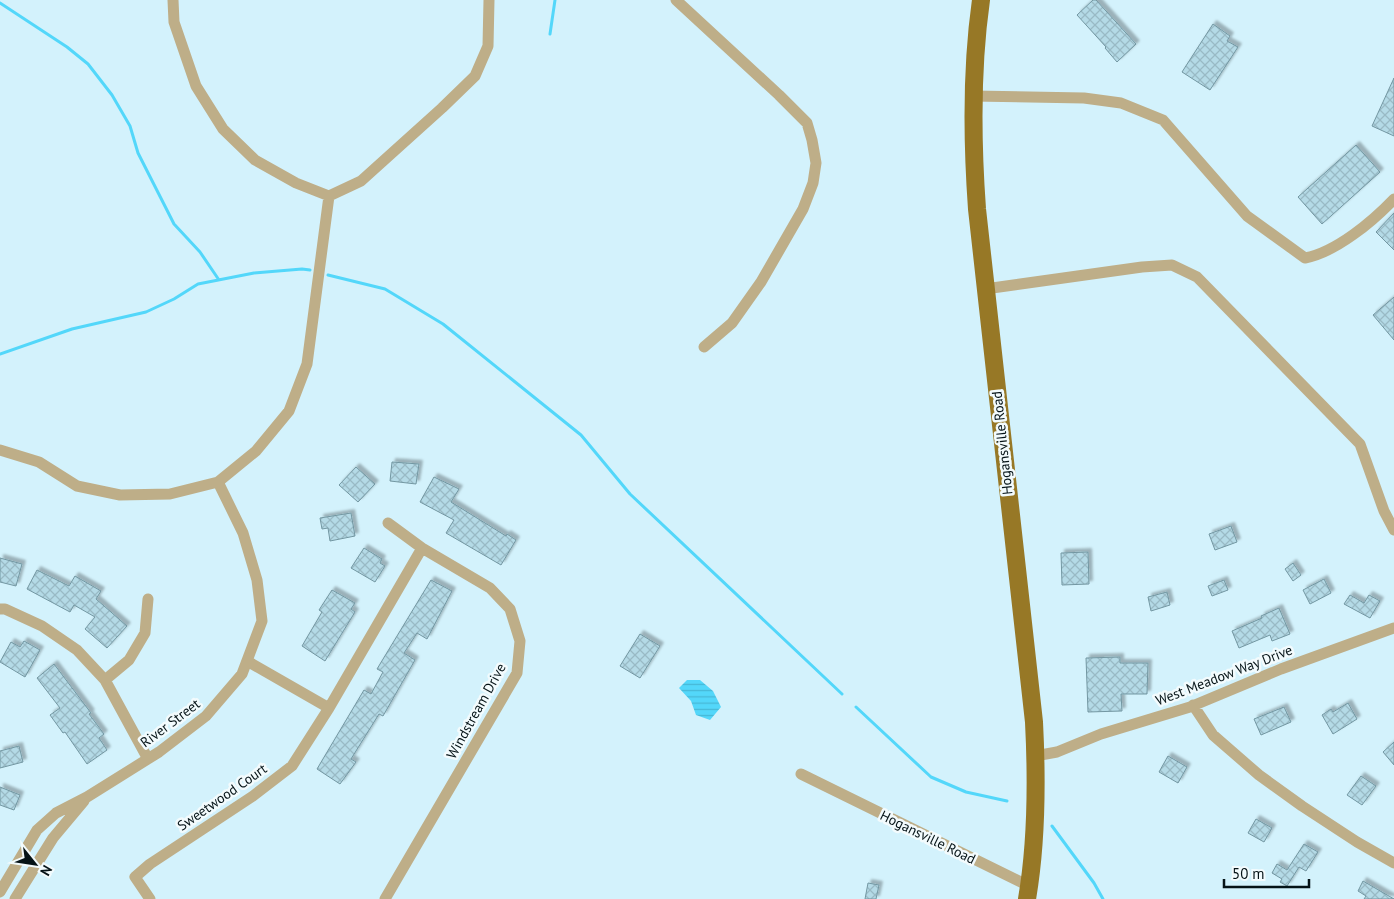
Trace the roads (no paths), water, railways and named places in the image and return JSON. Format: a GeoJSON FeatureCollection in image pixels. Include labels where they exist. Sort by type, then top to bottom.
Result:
{"type":"FeatureCollection","features":[{"type":"Feature","properties":{"kind":"main road","name":"Hogansville Road"},"geometry":{"type":"LineString","coordinates":[[981,0],[972,96],[973,160],[985,289],[1033,714],[1035,822],[1028,893]]}},
{"type":"Feature","properties":{"kind":"street"},"geometry":{"type":"LineString","coordinates":[[173,0],[174,22],[196,86],[223,129],[255,160],[296,183],[329,196],[361,181],[475,76],[488,46],[489,0]]}},
{"type":"Feature","properties":{"kind":"street"},"geometry":{"type":"LineString","coordinates":[[676,0],[807,122],[816,163],[813,183],[803,209],[761,282],[732,323],[704,347]]}},
{"type":"Feature","properties":{"kind":"street"},"geometry":{"type":"LineString","coordinates":[[972,96],[1084,98],[1121,103],[1163,120],[1247,216],[1305,258],[1318,255],[1347,239],[1394,199]]}},
{"type":"Feature","properties":{"kind":"street"},"geometry":{"type":"LineString","coordinates":[[0,450],[39,462],[77,486],[120,495],[170,494],[218,482],[256,451],[289,411],[307,364],[329,196]]}},
{"type":"Feature","properties":{"kind":"street"},"geometry":{"type":"LineString","coordinates":[[985,289],[1142,267],[1172,265],[1198,277],[1360,444],[1384,511],[1394,530]]}},
{"type":"Feature","properties":{"kind":"street","name":"River Street"},"geometry":{"type":"LineString","coordinates":[[0,892],[37,830],[56,812],[87,798],[148,759],[206,716],[242,674],[262,621],[258,580],[243,533],[218,482]]}},
{"type":"Feature","properties":{"kind":"street","name":"Windstream Drive"},"geometry":{"type":"LineString","coordinates":[[385,899],[517,673],[520,641],[510,609],[490,588],[422,548],[388,523]]}},
{"type":"Feature","properties":{"kind":"street","name":"Sweetwood Court"},"geometry":{"type":"LineString","coordinates":[[150,899],[135,877],[150,864],[253,796],[292,766],[329,708],[422,548]]}},
{"type":"Feature","properties":{"kind":"street"},"geometry":{"type":"LineString","coordinates":[[105,680],[129,660],[145,633],[148,599]]}},
{"type":"Feature","properties":{"kind":"street"},"geometry":{"type":"LineString","coordinates":[[0,609],[5,609],[42,626],[77,650],[105,680],[148,759]]}},
{"type":"Feature","properties":{"kind":"street","name":"West Meadow Way Drive"},"geometry":{"type":"LineString","coordinates":[[1035,756],[1057,752],[1101,734],[1193,705],[1281,669],[1394,628]]}},
{"type":"Feature","properties":{"kind":"street"},"geometry":{"type":"LineString","coordinates":[[247,661],[329,708]]}},
{"type":"Feature","properties":{"kind":"street"},"geometry":{"type":"LineString","coordinates":[[1193,705],[1213,735],[1260,775],[1302,806],[1357,842],[1394,863]]}},
{"type":"Feature","properties":{"kind":"street","name":"Hogansville Road"},"geometry":{"type":"LineString","coordinates":[[800,774],[1028,893]]}},
{"type":"Feature","properties":{"kind":"street","name":"River Street"},"geometry":{"type":"LineString","coordinates":[[15,899],[53,838],[87,798]]}},
{"type":"Feature","properties":{"kind":"water"},"geometry":{"type":"Polygon","coordinates":[[[687,680],[700,680],[713,691],[721,707],[710,720],[696,715],[691,701],[679,688],[687,680]]]}},
{"type":"Feature","properties":{"kind":"waterway"},"geometry":{"type":"LineString","coordinates":[[550,34],[555,0]]}},
{"type":"Feature","properties":{"kind":"waterway"},"geometry":{"type":"LineString","coordinates":[[0,3],[67,47],[88,64],[112,95],[130,126],[138,153],[174,224],[200,252],[219,280]]}},
{"type":"Feature","properties":{"kind":"waterway"},"geometry":{"type":"LineString","coordinates":[[0,354],[72,329],[146,312],[174,299],[198,284],[254,273],[310,270]]}},
{"type":"Feature","properties":{"kind":"waterway"},"geometry":{"type":"LineString","coordinates":[[328,275],[385,289],[443,324],[581,435],[630,494],[842,694]]}},
{"type":"Feature","properties":{"kind":"waterway"},"geometry":{"type":"LineString","coordinates":[[856,707],[931,777],[966,792],[1007,801]]}},
{"type":"Feature","properties":{"kind":"waterway"},"geometry":{"type":"LineString","coordinates":[[1052,826],[1094,883],[1103,899]]}}]}
